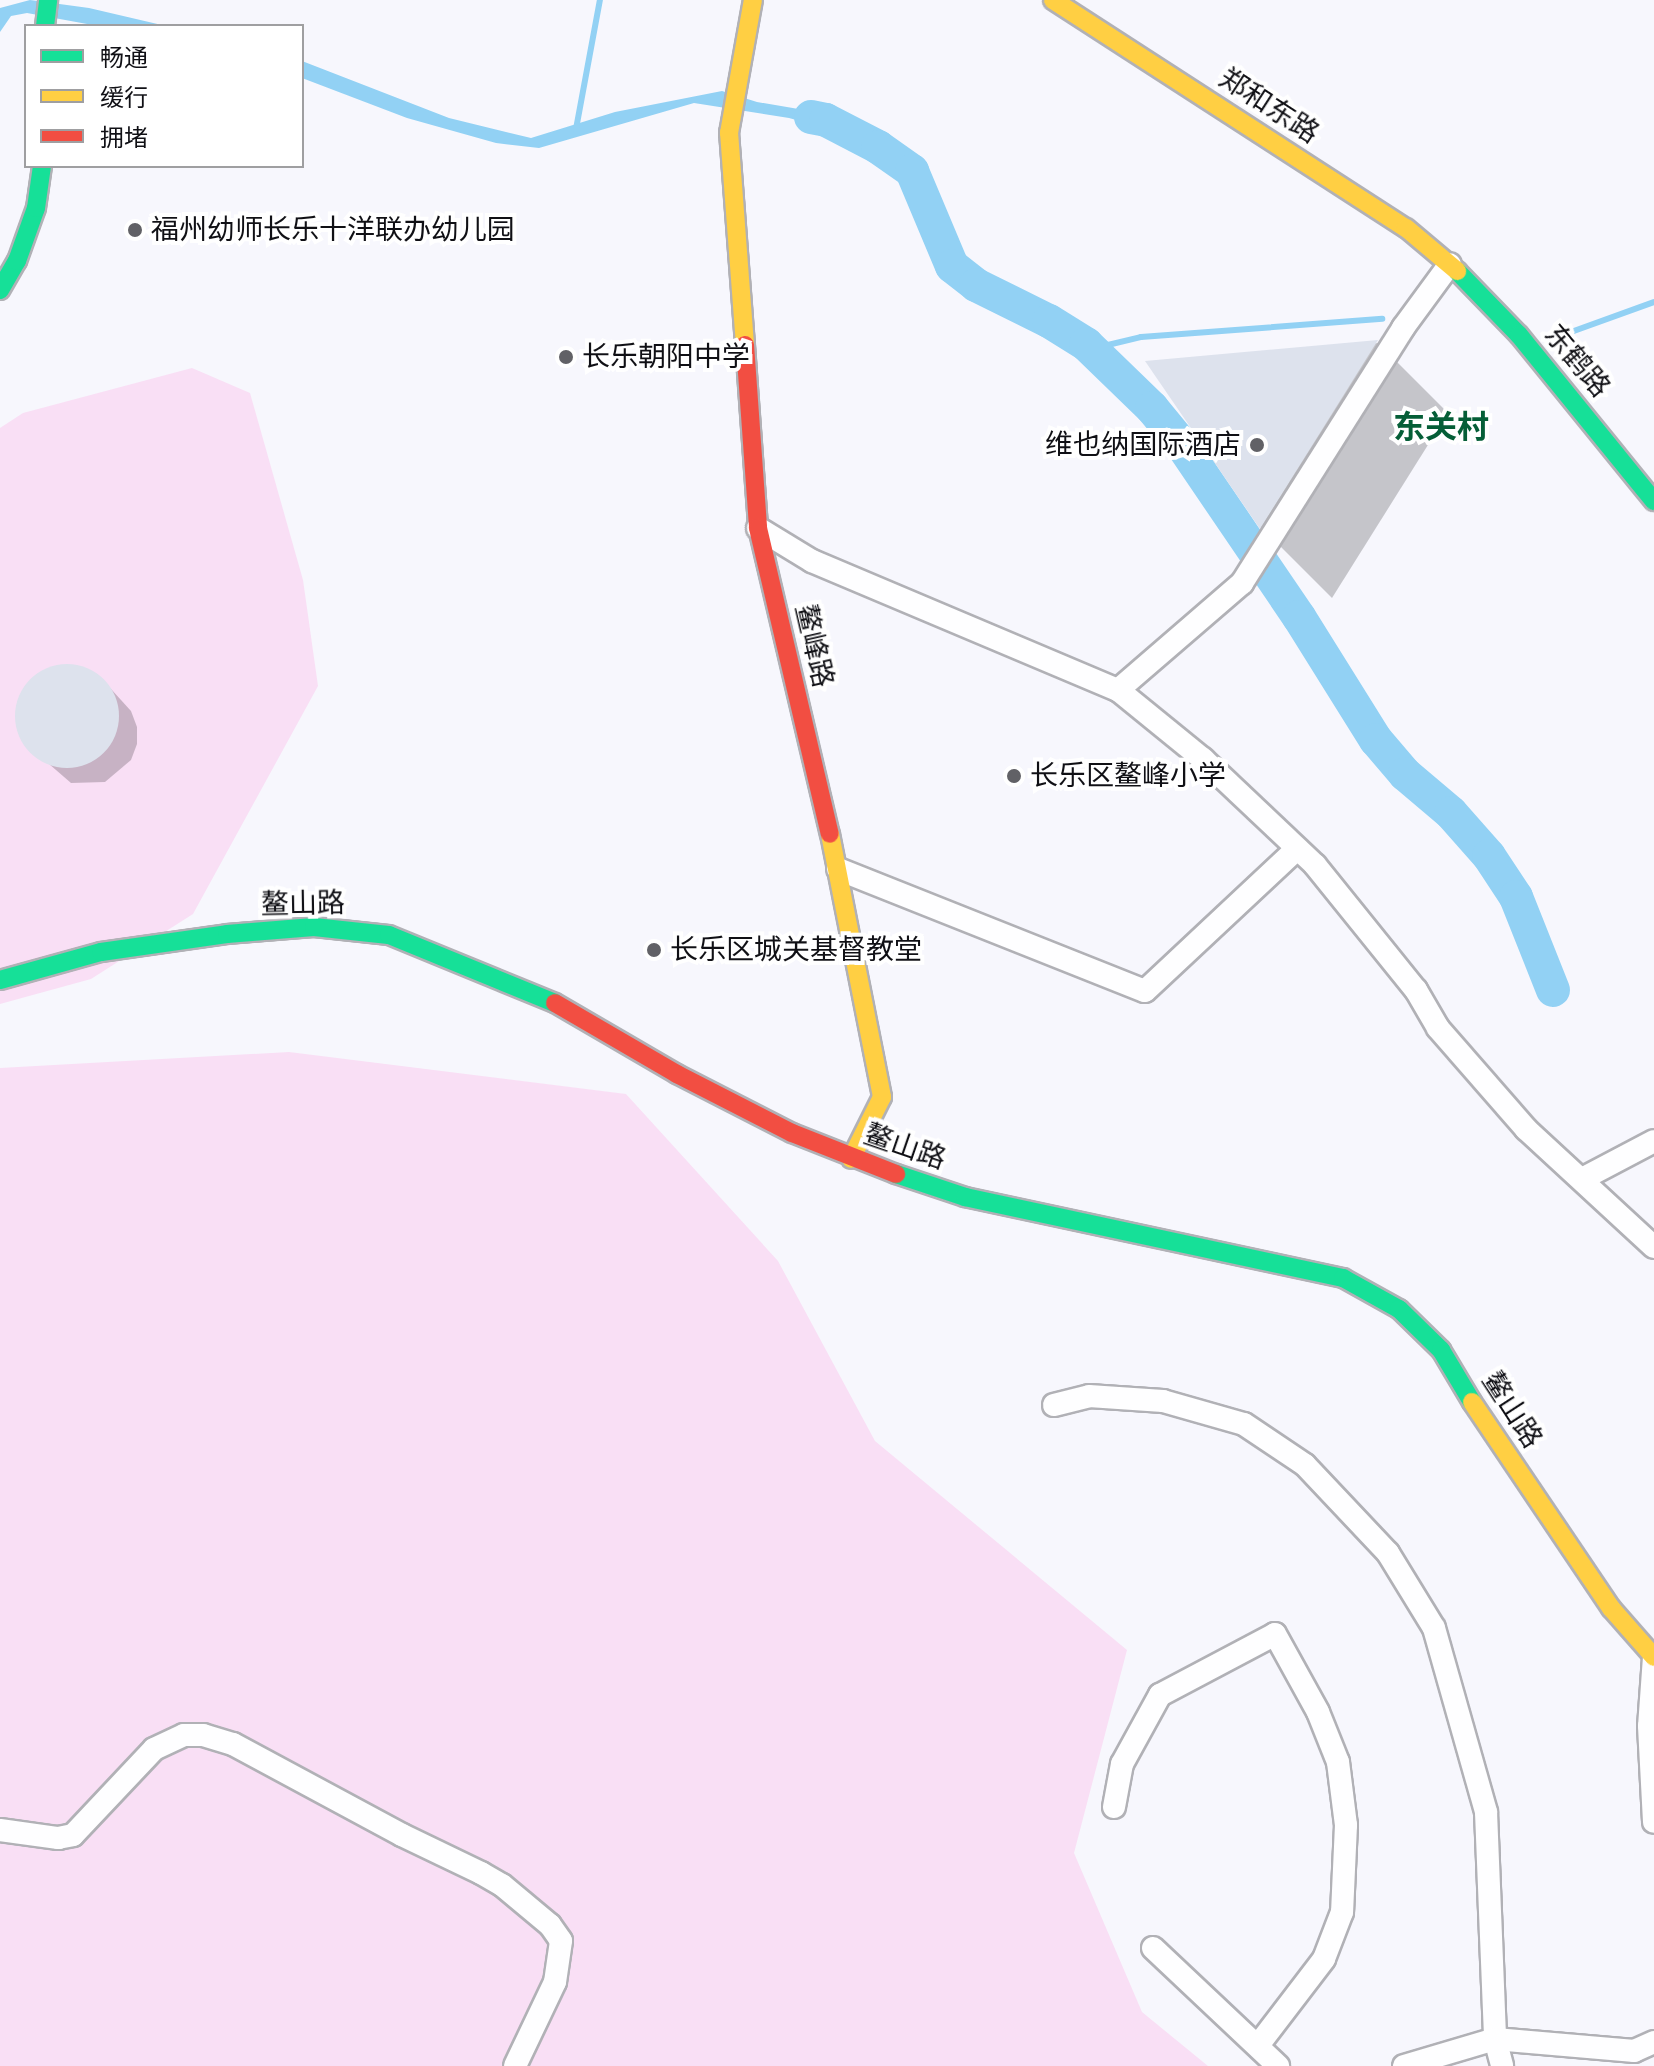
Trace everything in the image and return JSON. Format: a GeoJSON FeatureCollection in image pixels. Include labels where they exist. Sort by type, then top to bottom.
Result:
{"type":"FeatureCollection","features":[{"type":"Feature","properties":{"kind":"street"},"geometry":{"type":"LineString","coordinates":[[45,24],[48,0]]}},
{"type":"Feature","properties":{"kind":"street"},"geometry":{"type":"LineString","coordinates":[[60,24],[63,0]]}},
{"type":"Feature","properties":{"kind":"street","name":"鳌峰路"},"geometry":{"type":"LineString","coordinates":[[753,0],[730,129],[758,528],[838,869],[882,1097],[851,1159]]}},
{"type":"Feature","properties":{"kind":"street","name":"郑和东路"},"geometry":{"type":"LineString","coordinates":[[1053,0],[1406,228],[1450,264]]}},
{"type":"Feature","properties":{"kind":"street"},"geometry":{"type":"LineString","coordinates":[[0,255],[15,221],[24,165]]}},
{"type":"Feature","properties":{"kind":"street"},"geometry":{"type":"LineString","coordinates":[[0,290],[17,261],[36,208],[42,168]]}},
{"type":"Feature","properties":{"kind":"street"},"geometry":{"type":"LineString","coordinates":[[1118,690],[1242,583],[1403,328],[1450,264]]}},
{"type":"Feature","properties":{"kind":"street","name":"东鹤路"},"geometry":{"type":"LineString","coordinates":[[1450,264],[1519,335],[1654,501]]}},
{"type":"Feature","properties":{"kind":"street"},"geometry":{"type":"LineString","coordinates":[[758,528],[812,561],[1118,690],[1203,759],[1297,849],[1416,990],[1438,1028],[1526,1129],[1654,1247]]}},
{"type":"Feature","properties":{"kind":"street"},"geometry":{"type":"LineString","coordinates":[[838,869],[1145,991],[1297,849]]}},
{"type":"Feature","properties":{"kind":"street","name":"鳌山路"},"geometry":{"type":"LineString","coordinates":[[0,980],[101,952],[227,934],[314,927],[389,935],[560,1005],[690,1080],[792,1133],[851,1159],[965,1197],[1343,1278],[1399,1309],[1441,1350],[1474,1406],[1611,1608],[1654,1657]]}},
{"type":"Feature","properties":{"kind":"street"},"geometry":{"type":"LineString","coordinates":[[1582,1179],[1654,1141]]}},
{"type":"Feature","properties":{"kind":"street"},"geometry":{"type":"LineString","coordinates":[[1054,1405],[1089,1396],[1163,1401],[1244,1424],[1305,1465],[1388,1553],[1434,1628],[1486,1812],[1495,2039],[1502,2066]]}},
{"type":"Feature","properties":{"kind":"street"},"geometry":{"type":"LineString","coordinates":[[1114,1807],[1122,1764],[1160,1695],[1275,1634],[1318,1712],[1338,1762],[1346,1825],[1342,1912],[1324,1959],[1259,2044]]}},
{"type":"Feature","properties":{"kind":"street"},"geometry":{"type":"LineString","coordinates":[[1654,1657],[1649,1726],[1654,1822]]}},
{"type":"Feature","properties":{"kind":"street"},"geometry":{"type":"LineString","coordinates":[[0,1830],[58,1838],[73,1835],[154,1749],[184,1735],[203,1735],[233,1744],[402,1835],[492,1879],[550,1925],[561,1941],[555,1982],[515,2066]]}},
{"type":"Feature","properties":{"kind":"street"},"geometry":{"type":"LineString","coordinates":[[1153,1948],[1259,2044],[1278,2066]]}},
{"type":"Feature","properties":{"kind":"street"},"geometry":{"type":"LineString","coordinates":[[1404,2066],[1495,2039],[1634,2051],[1654,2042]]}},
{"type":"Feature","properties":{"kind":"shaded area"},"geometry":{"type":"Polygon","coordinates":[[[192,368],[250,393],[303,580],[318,686],[193,914],[91,979],[0,1004],[0,428],[23,413],[192,368]]]}},
{"type":"Feature","properties":{"kind":"shaded area"},"geometry":{"type":"Polygon","coordinates":[[[289,1052],[626,1094],[778,1261],[875,1441],[1127,1650],[1074,1853],[1142,2012],[1208,2066],[0,2066],[0,1068],[289,1052]]]}},
{"type":"Feature","properties":{"kind":"water"},"geometry":{"type":"Polygon","coordinates":[[[30,0],[89,8],[157,24],[87,24],[27,13],[11,16],[0,32],[0,8],[30,0]]]}},
{"type":"Feature","properties":{"kind":"water"},"geometry":{"type":"Polygon","coordinates":[[[304,62],[449,118],[531,138],[615,112],[722,91],[757,102],[822,113],[871,129],[850,135],[789,118],[694,103],[539,148],[496,143],[407,118],[304,79],[304,62]]]}},
{"type":"Feature","properties":{"kind":"building","name":"维也纳国际酒店"},"geometry":{"type":"Polygon","coordinates":[[[1378,340],[1260,529],[1145,361],[1378,340]]]}},
{"type":"Feature","properties":{"kind":"building"},"geometry":{"type":"Polygon","coordinates":[[[67,664],[87,668],[104,679],[115,696],[119,716],[115,736],[104,753],[87,764],[67,768],[47,764],[30,753],[19,736],[15,716],[19,696],[30,679],[47,668],[67,664]]]}},
{"type":"Feature","properties":{"kind":"waterway"},"geometry":{"type":"LineString","coordinates":[[576,129],[600,0]]}},
{"type":"Feature","properties":{"kind":"waterway"},"geometry":{"type":"LineString","coordinates":[[811,117],[826,120],[878,147],[912,171],[952,266],[976,285],[1049,321],[1086,344],[1152,408],[1180,442],[1299,617],[1376,740],[1405,774],[1451,813],[1489,856],[1516,897],[1553,990]]}},
{"type":"Feature","properties":{"kind":"waterway"},"geometry":{"type":"LineString","coordinates":[[1571,332],[1654,302]]}},
{"type":"Feature","properties":{"kind":"waterway"},"geometry":{"type":"LineString","coordinates":[[1091,349],[1141,337],[1382,319]]}},
{"type":"Feature","properties":{"kind":"traffic: fast"},"geometry":{"type":"LineString","coordinates":[[45,24],[48,0]]}},
{"type":"Feature","properties":{"kind":"traffic: fast"},"geometry":{"type":"LineString","coordinates":[[0,290],[17,261],[36,208],[42,168]]}},
{"type":"Feature","properties":{"kind":"traffic: fast"},"geometry":{"type":"LineString","coordinates":[[1457,271],[1519,335],[1654,501]]}},
{"type":"Feature","properties":{"kind":"traffic: fast"},"geometry":{"type":"LineString","coordinates":[[0,980],[101,952],[227,934],[314,927],[389,935],[555,1003]]}},
{"type":"Feature","properties":{"kind":"traffic: fast"},"geometry":{"type":"LineString","coordinates":[[896,1174],[965,1197],[1343,1278],[1399,1309],[1441,1350],[1472,1402]]}},
{"type":"Feature","properties":{"kind":"traffic: slow"},"geometry":{"type":"LineString","coordinates":[[745,345],[729,133],[753,0]]}},
{"type":"Feature","properties":{"kind":"traffic: slow"},"geometry":{"type":"LineString","coordinates":[[1053,0],[1406,228],[1457,271]]}},
{"type":"Feature","properties":{"kind":"traffic: slow"},"geometry":{"type":"LineString","coordinates":[[830,834],[882,1097],[851,1159]]}},
{"type":"Feature","properties":{"kind":"traffic: slow"},"geometry":{"type":"LineString","coordinates":[[1472,1402],[1611,1608],[1654,1657]]}},
{"type":"Feature","properties":{"kind":"traffic: jam"},"geometry":{"type":"LineString","coordinates":[[745,345],[758,528],[830,834]]}},
{"type":"Feature","properties":{"kind":"traffic: jam"},"geometry":{"type":"LineString","coordinates":[[555,1003],[677,1074],[792,1133],[896,1174]]}},
{"type":"Feature","properties":{"kind":"place","name":"福州幼师长乐十洋联办幼儿园"},"geometry":{"type":"Point","coordinates":[135,230]}},
{"type":"Feature","properties":{"kind":"place","name":"长乐朝阳中学"},"geometry":{"type":"Point","coordinates":[566,357]}},
{"type":"Feature","properties":{"kind":"place","name":"维也纳国际酒店"},"geometry":{"type":"Point","coordinates":[1257,445]}},
{"type":"Feature","properties":{"kind":"place","name":"长乐区鳌峰小学"},"geometry":{"type":"Point","coordinates":[1014,776]}},
{"type":"Feature","properties":{"kind":"place","name":"长乐区城关基督教堂"},"geometry":{"type":"Point","coordinates":[654,950]}},
{"type":"Feature","properties":{"kind":"district","name":"东关村"},"geometry":{"type":"Point","coordinates":[1441,427]}}]}
